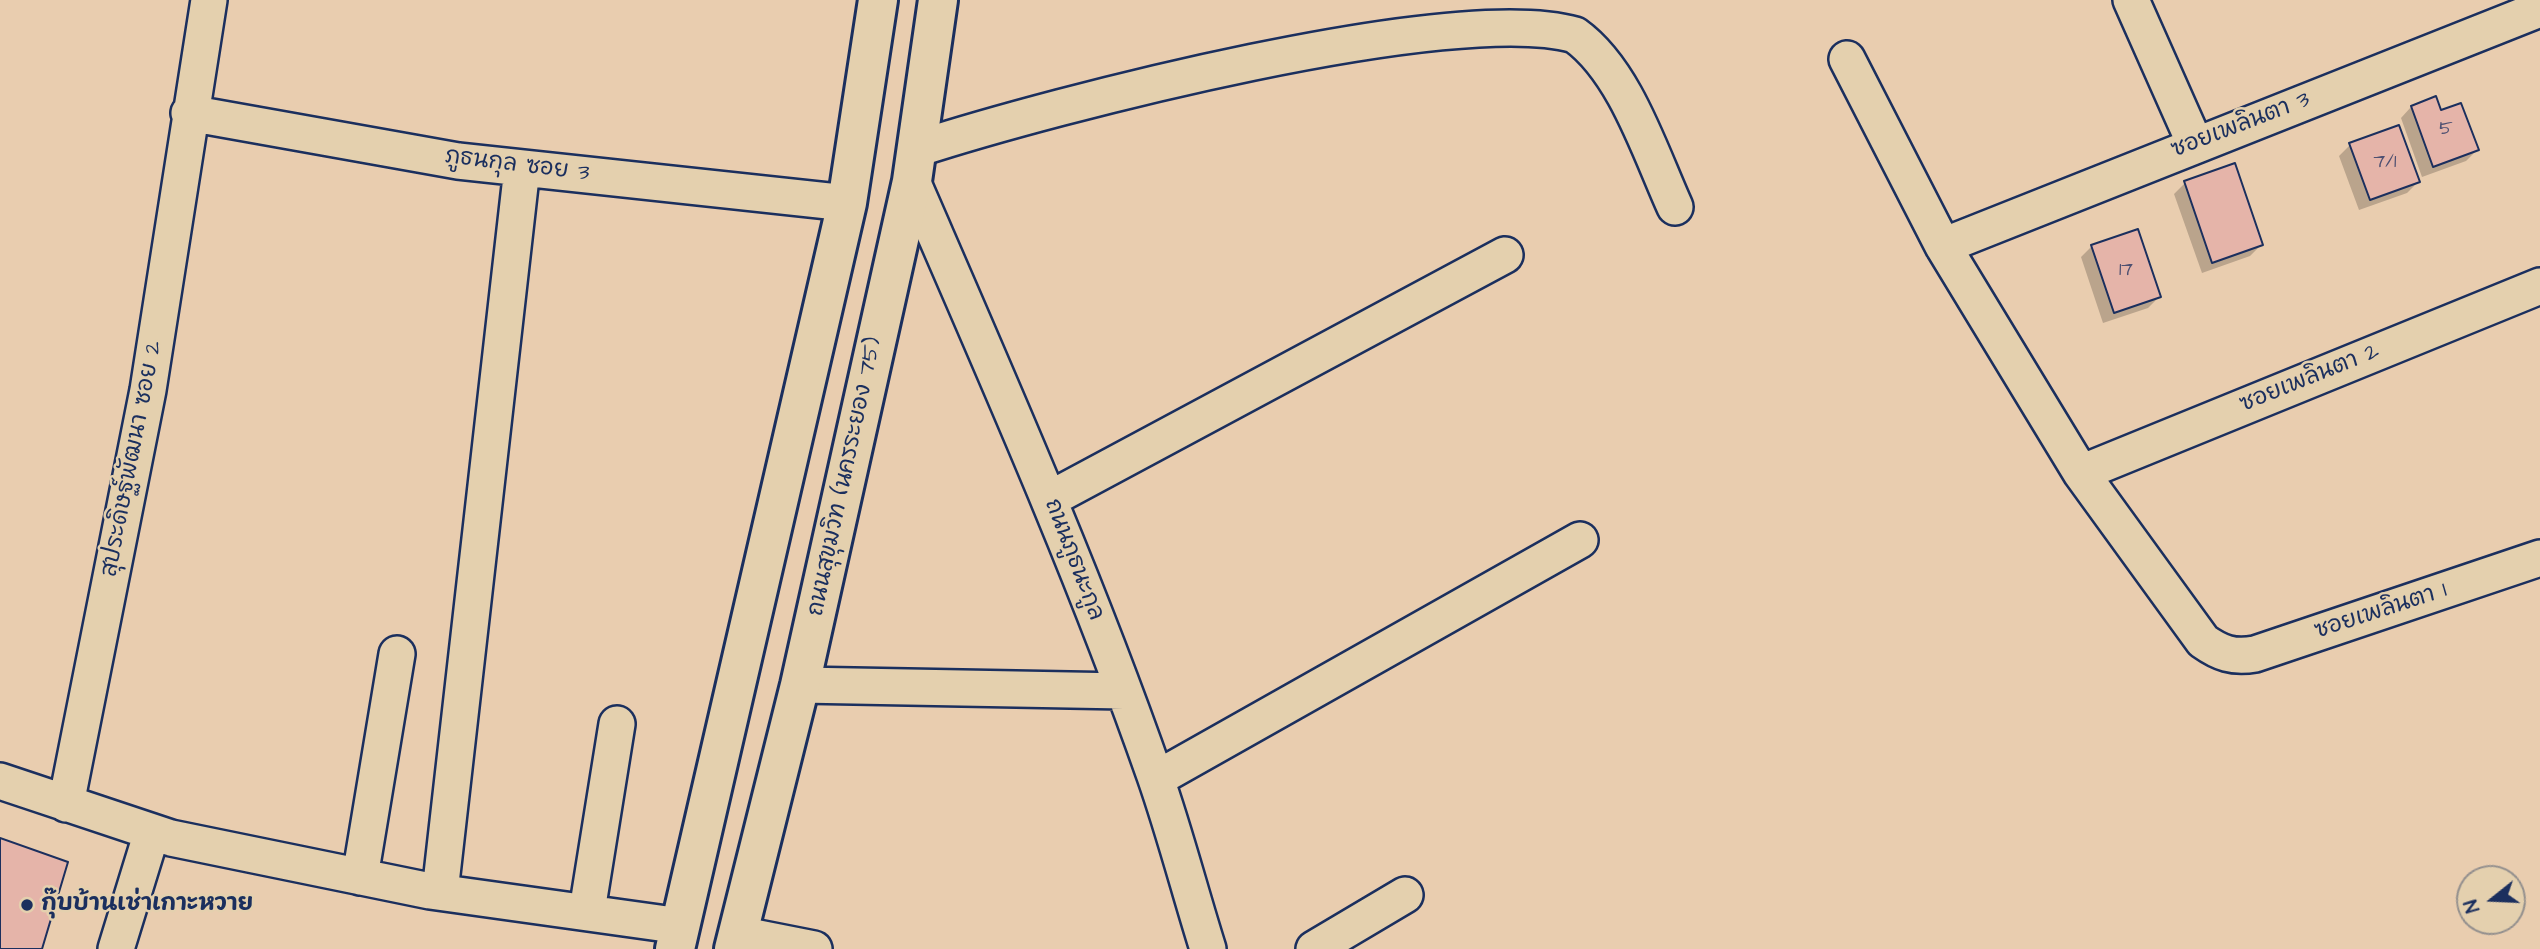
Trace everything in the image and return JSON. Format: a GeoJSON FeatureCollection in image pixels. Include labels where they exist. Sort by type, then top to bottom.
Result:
{"type":"FeatureCollection","features":[{"type":"Feature","properties":{"kind":"street","name":"สุประดิษฐ์พัฒนา ซอย 2"},"geometry":{"type":"LineString","coordinates":[[66,804],[148,390],[209,0]]}},
{"type":"Feature","properties":{"kind":"street"},"geometry":{"type":"LineString","coordinates":[[0,781],[152,832],[440,892],[587,911],[678,937],[847,203],[878,0]]}},
{"type":"Feature","properties":{"kind":"street","name":"ถนนสุขุมวิท (นครระยอง 75)"},"geometry":{"type":"LineString","coordinates":[[736,941],[800,685],[914,165],[938,0]]}},
{"type":"Feature","properties":{"kind":"street"},"geometry":{"type":"LineString","coordinates":[[2131,0],[2194,144]]}},
{"type":"Feature","properties":{"kind":"street"},"geometry":{"type":"LineString","coordinates":[[914,165],[1190,59],[1299,31],[1410,10],[1502,9],[1550,21],[1573,33],[1596,51],[1615,77],[1675,207]]}},
{"type":"Feature","properties":{"kind":"street","name":"ซอยเพลินตา 3"},"geometry":{"type":"LineString","coordinates":[[1943,246],[2194,144],[2540,9]]}},
{"type":"Feature","properties":{"kind":"street"},"geometry":{"type":"LineString","coordinates":[[1847,59],[1943,246],[2081,473]]}},
{"type":"Feature","properties":{"kind":"street","name":"ภูธนกุล ซอย 3"},"geometry":{"type":"LineString","coordinates":[[190,113],[458,161],[847,203]]}},
{"type":"Feature","properties":{"kind":"street","name":"ถนนภูธนะกูล"},"geometry":{"type":"LineString","coordinates":[[914,165],[1050,499],[1124,691],[1156,779],[1208,949]]}},
{"type":"Feature","properties":{"kind":"street"},"geometry":{"type":"LineString","coordinates":[[440,892],[522,168]]}},
{"type":"Feature","properties":{"kind":"street"},"geometry":{"type":"LineString","coordinates":[[1050,499],[1505,255]]}},
{"type":"Feature","properties":{"kind":"street","name":"ซอยเพลินตา 2"},"geometry":{"type":"LineString","coordinates":[[2081,473],[2540,286]]}},
{"type":"Feature","properties":{"kind":"street","name":"ซอยเพลินตา 1"},"geometry":{"type":"LineString","coordinates":[[2081,473],[2203,641],[2220,653],[2239,657],[2255,654],[2540,558]]}},
{"type":"Feature","properties":{"kind":"street"},"geometry":{"type":"LineString","coordinates":[[1156,779],[1580,540]]}},
{"type":"Feature","properties":{"kind":"street"},"geometry":{"type":"LineString","coordinates":[[360,877],[397,654]]}},
{"type":"Feature","properties":{"kind":"street"},"geometry":{"type":"LineString","coordinates":[[800,685],[1124,691]]}},
{"type":"Feature","properties":{"kind":"street"},"geometry":{"type":"LineString","coordinates":[[587,911],[617,724]]}},
{"type":"Feature","properties":{"kind":"street"},"geometry":{"type":"LineString","coordinates":[[116,949],[152,832]]}},
{"type":"Feature","properties":{"kind":"street"},"geometry":{"type":"LineString","coordinates":[[1314,949],[1405,895]]}},
{"type":"Feature","properties":{"kind":"street"},"geometry":{"type":"LineString","coordinates":[[736,941],[814,949]]}},
{"type":"Feature","properties":{"kind":"building"},"geometry":{"type":"Polygon","coordinates":[[[2436,96],[2441,110],[2461,103],[2479,150],[2433,167],[2411,106],[2436,96]]]}},
{"type":"Feature","properties":{"kind":"building"},"geometry":{"type":"Polygon","coordinates":[[[2399,125],[2420,182],[2370,200],[2349,143],[2399,125]]]}},
{"type":"Feature","properties":{"kind":"building"},"geometry":{"type":"Polygon","coordinates":[[[2235,163],[2263,245],[2212,263],[2184,181],[2235,163]]]}},
{"type":"Feature","properties":{"kind":"building"},"geometry":{"type":"Polygon","coordinates":[[[2138,229],[2161,297],[2114,313],[2091,245],[2138,229]]]}},
{"type":"Feature","properties":{"kind":"building","name":"กุ๊บบ้านเช่าเกาะหวาย"},"geometry":{"type":"Polygon","coordinates":[[[0,838],[68,862],[42,949],[0,949],[0,838]]]}},
{"type":"Feature","properties":{"kind":"place","name":"กุ๊บบ้านเช่าเกาะหวาย"},"geometry":{"type":"Point","coordinates":[27,905]}}]}
